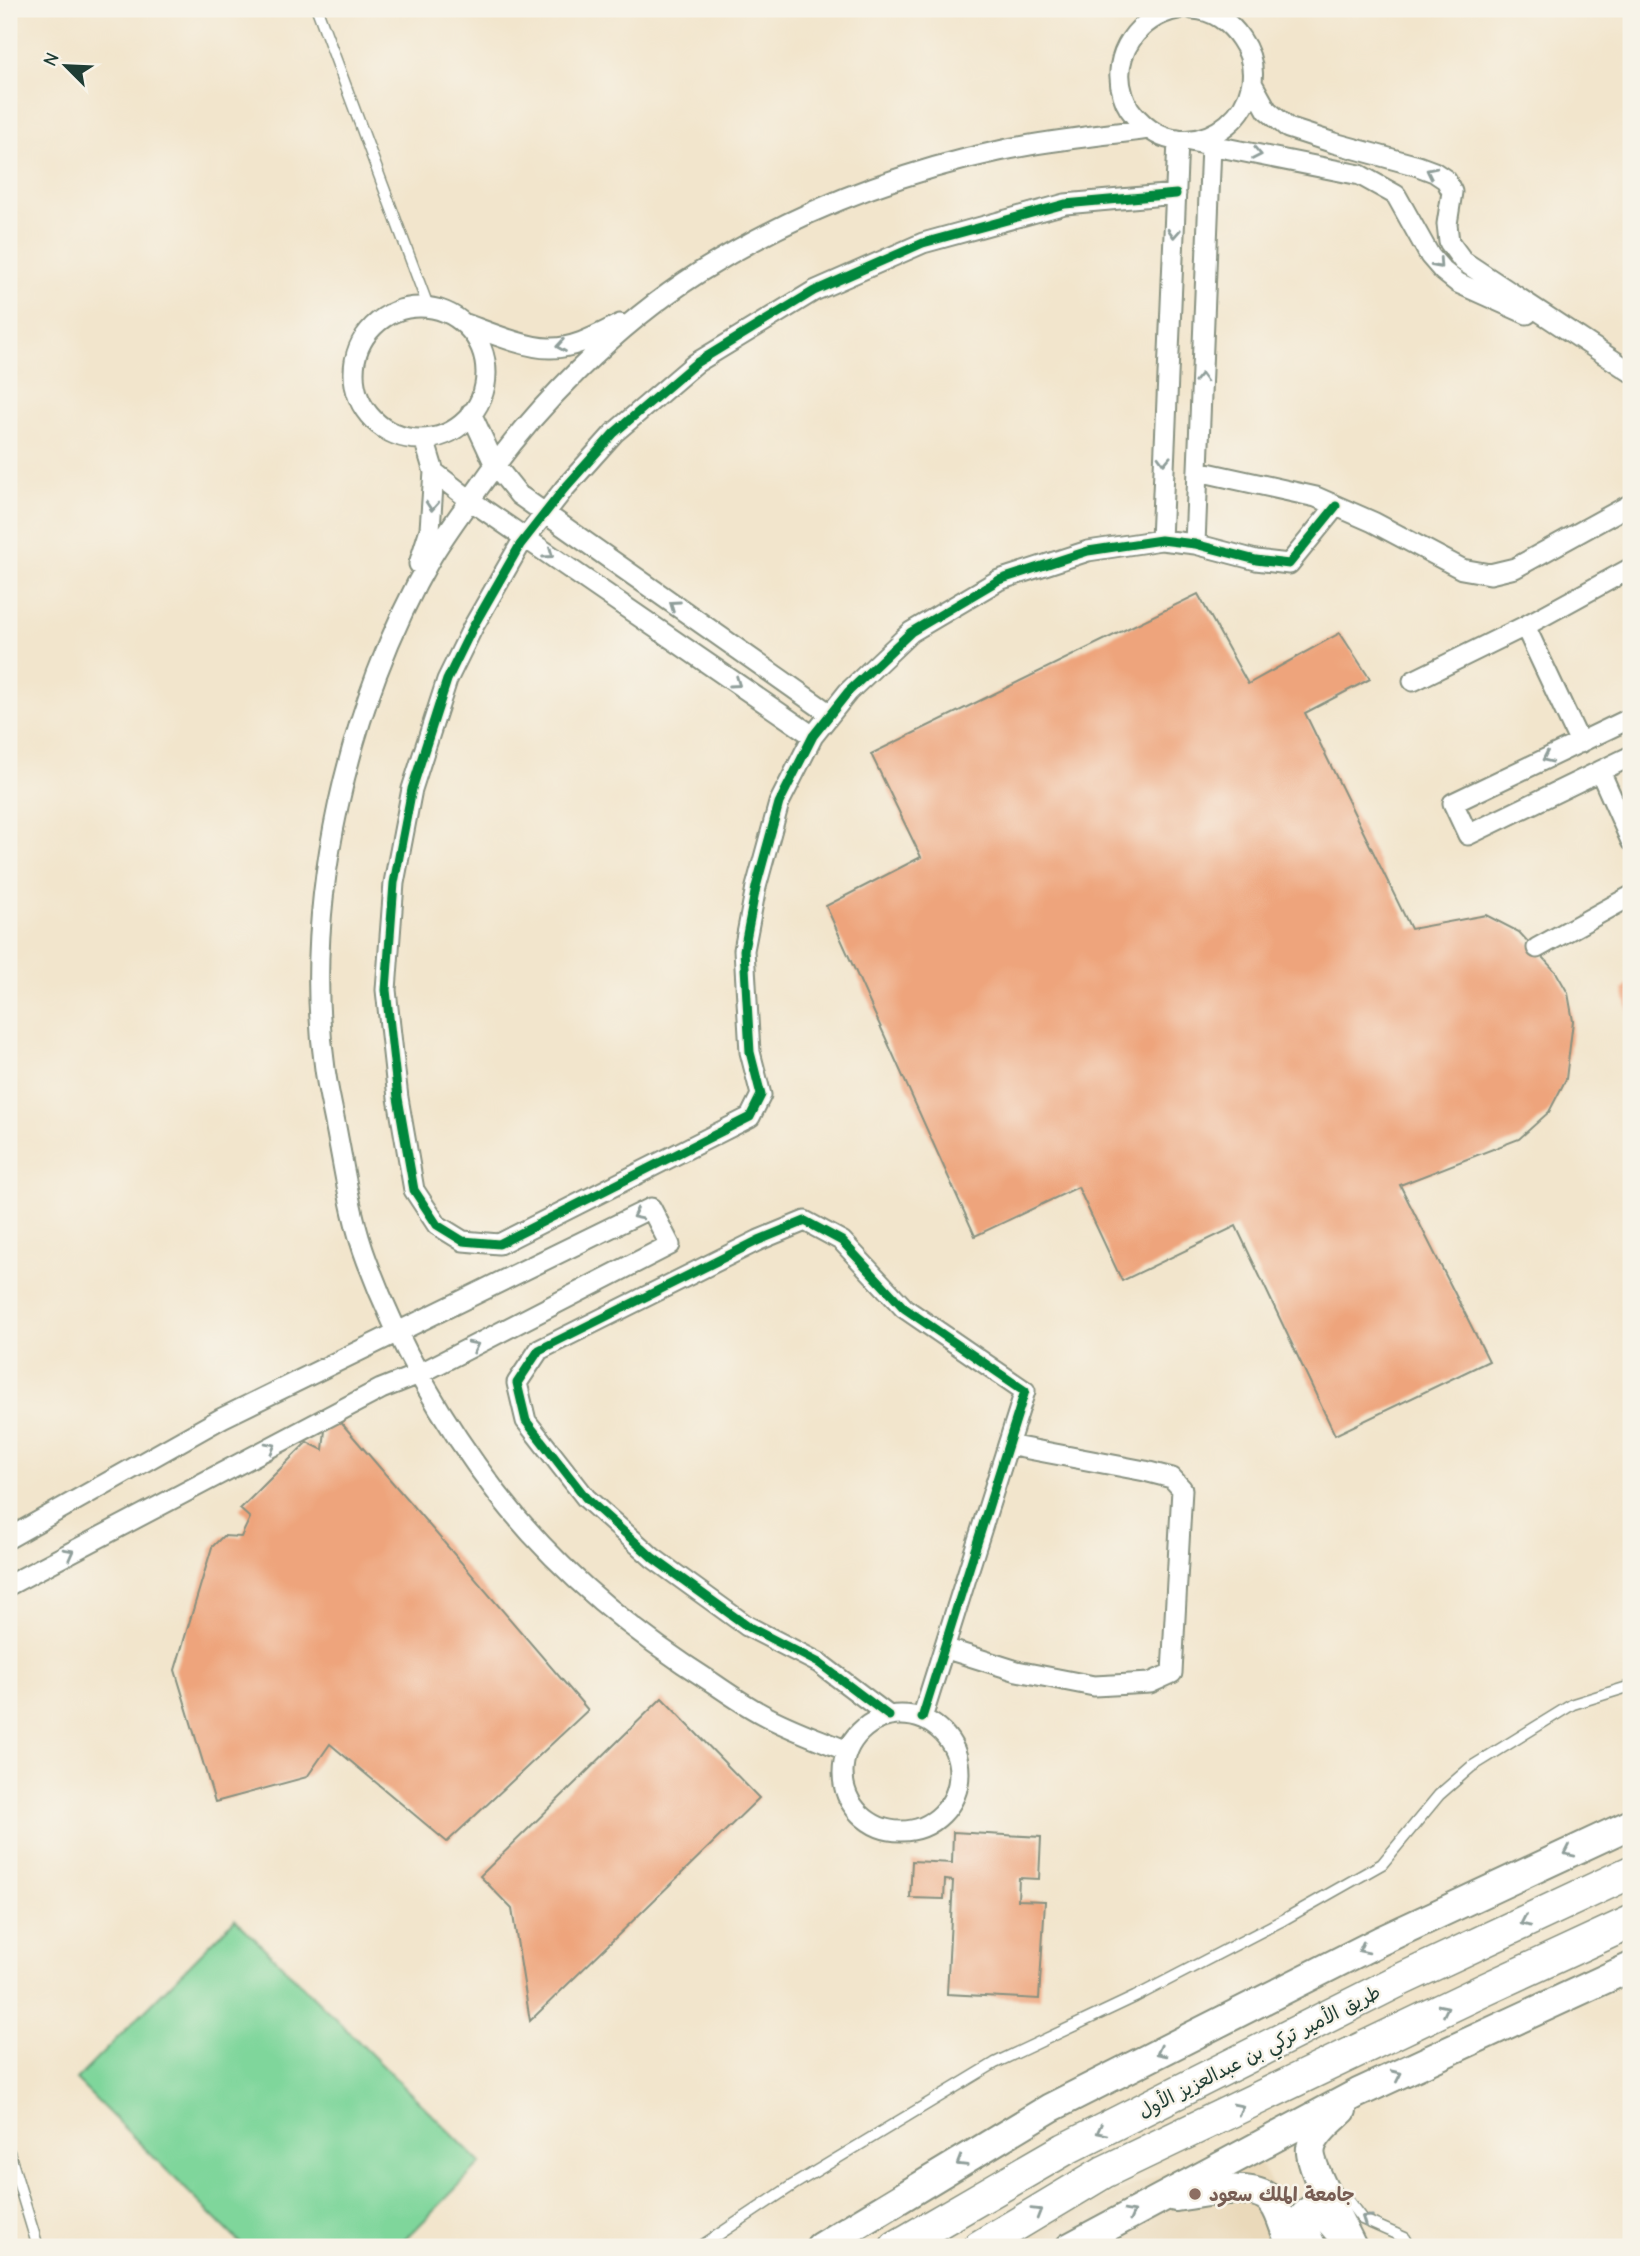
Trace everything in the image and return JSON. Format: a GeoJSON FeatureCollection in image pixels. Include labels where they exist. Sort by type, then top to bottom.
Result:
{"type":"FeatureCollection","features":[{"type":"Feature","properties":{"kind":"main road"},"geometry":{"type":"LineString","coordinates":[[820,2247],[1050,2108],[1380,1941],[1631,1824]]}},
{"type":"Feature","properties":{"kind":"main road","name":"طريق الأمير تركي بن عبدالعزيز الأول"},"geometry":{"type":"LineString","coordinates":[[896,2247],[1065,2149],[1396,1982],[1631,1872]]}},
{"type":"Feature","properties":{"kind":"main road","name":"طريق الأمير تركي بن عبدالعزيز الأول"},"geometry":{"type":"LineString","coordinates":[[979,2247],[1104,2172],[1472,1995],[1631,1922]]}},
{"type":"Feature","properties":{"kind":"main road"},"geometry":{"type":"LineString","coordinates":[[1070,2247],[1102,2235],[1158,2200],[1358,2093],[1631,1967]]}},
{"type":"Feature","properties":{"kind":"main road"},"geometry":{"type":"LineString","coordinates":[[1352,2247],[1312,2164],[1311,2147],[1317,2135],[1358,2093]]}},
{"type":"Feature","properties":{"kind":"main road"},"geometry":{"type":"LineString","coordinates":[[1158,2200],[1245,2188],[1262,2193],[1273,2202],[1293,2247]]}},
{"type":"Feature","properties":{"kind":"main road"},"geometry":{"type":"LineString","coordinates":[[1312,2247],[1302,2226],[1304,2216],[1313,2208],[1322,2212],[1336,2226],[1352,2247]]}},
{"type":"Feature","properties":{"kind":"street"},"geometry":{"type":"LineString","coordinates":[[1184,141],[1212,135],[1231,123],[1245,105],[1252,83],[1246,45],[1235,29],[1220,17],[1202,9],[1193,9]]}},
{"type":"Feature","properties":{"kind":"street"},"geometry":{"type":"LineString","coordinates":[[1168,10],[1146,22],[1131,37],[1123,55],[1119,76],[1123,96],[1133,114],[1148,129],[1162,136],[1184,141],[1360,175],[1379,184],[1396,195],[1430,256],[1458,283],[1576,335]]}},
{"type":"Feature","properties":{"kind":"street"},"geometry":{"type":"LineString","coordinates":[[1252,83],[1268,110],[1288,128],[1334,144],[1418,166],[1446,180],[1451,192],[1447,224],[1449,242],[1463,261],[1631,372]]}},
{"type":"Feature","properties":{"kind":"street"},"geometry":{"type":"LineString","coordinates":[[847,1751],[762,1714],[640,1634],[596,1597],[499,1496],[456,1435],[419,1374],[365,1258],[349,1193],[324,1065],[320,991],[321,930],[328,865],[340,798],[376,676],[433,555],[495,465],[549,400],[592,358],[646,312],[695,275],[756,239],[820,207],[873,186],[936,166],[1004,150],[1148,129]]}},
{"type":"Feature","properties":{"kind":"street"},"geometry":{"type":"LineString","coordinates":[[1161,540],[1176,194],[1184,141]]}},
{"type":"Feature","properties":{"kind":"street"},"geometry":{"type":"LineString","coordinates":[[1195,544],[1211,145]]}},
{"type":"Feature","properties":{"kind":"street"},"geometry":{"type":"LineString","coordinates":[[1176,194],[1065,204],[923,243],[814,291],[696,363],[614,433],[525,538],[473,627],[447,680],[412,789],[394,883],[386,990],[398,1098],[414,1190],[437,1225],[463,1241],[499,1244],[750,1117],[761,1095],[750,1052],[744,950],[756,887],[779,803],[813,736],[848,692],[911,632],[999,580],[1088,551],[1161,540],[1195,544],[1256,560],[1289,564],[1336,506]]}},
{"type":"Feature","properties":{"kind":"street"},"geometry":{"type":"LineString","coordinates":[[466,324],[478,341],[485,360],[485,381],[479,403],[471,414],[446,433],[424,439],[402,436],[381,427],[366,411],[356,391],[354,368],[359,346],[371,327],[396,311],[428,306],[448,312],[466,324],[512,340],[549,348],[583,342],[646,312]]}},
{"type":"Feature","properties":{"kind":"street"},"geometry":{"type":"LineString","coordinates":[[471,414],[495,465],[519,495],[830,714]]}},
{"type":"Feature","properties":{"kind":"street"},"geometry":{"type":"LineString","coordinates":[[403,615],[430,529],[434,472],[424,439]]}},
{"type":"Feature","properties":{"kind":"street"},"geometry":{"type":"LineString","coordinates":[[1198,471],[1316,497],[1373,522],[1462,569],[1490,575],[1515,569],[1631,504]]}},
{"type":"Feature","properties":{"kind":"street"},"geometry":{"type":"LineString","coordinates":[[434,472],[470,500],[813,736]]}},
{"type":"Feature","properties":{"kind":"street"},"geometry":{"type":"LineString","coordinates":[[1413,681],[1525,626],[1631,568]]}},
{"type":"Feature","properties":{"kind":"street"},"geometry":{"type":"LineString","coordinates":[[1525,626],[1580,743]]}},
{"type":"Feature","properties":{"kind":"street"},"geometry":{"type":"LineString","coordinates":[[1631,718],[1453,803],[1468,835],[1631,756]]}},
{"type":"Feature","properties":{"kind":"street"},"geometry":{"type":"LineString","coordinates":[[1600,771],[1631,841]]}},
{"type":"Feature","properties":{"kind":"street"},"geometry":{"type":"LineString","coordinates":[[1537,948],[1631,896]]}},
{"type":"Feature","properties":{"kind":"street"},"geometry":{"type":"LineString","coordinates":[[9,1538],[222,1418],[651,1209],[670,1245],[419,1374],[381,1389],[9,1585]]}},
{"type":"Feature","properties":{"kind":"street"},"geometry":{"type":"LineString","coordinates":[[889,1716],[819,1664],[747,1626],[653,1558],[586,1498],[526,1422],[517,1384],[539,1350],[759,1240],[805,1221],[842,1241],[904,1308],[1025,1391],[922,1718]]}},
{"type":"Feature","properties":{"kind":"street"},"geometry":{"type":"LineString","coordinates":[[944,1648],[1017,1671],[1094,1686],[1150,1683],[1172,1673],[1182,1489],[1172,1478],[1145,1471],[1008,1445]]}},
{"type":"Feature","properties":{"kind":"street"},"geometry":{"type":"LineString","coordinates":[[908,1715],[922,1718],[942,1732],[953,1747],[958,1765],[958,1785],[951,1803],[938,1817],[922,1827],[903,1831],[884,1829],[867,1820],[853,1807],[845,1789],[843,1770],[847,1751],[857,1735],[872,1723],[889,1716],[908,1715]]}},
{"type":"Feature","properties":{"kind":"lane"},"geometry":{"type":"LineString","coordinates":[[317,9],[428,306]]}},
{"type":"Feature","properties":{"kind":"lane"},"geometry":{"type":"LineString","coordinates":[[700,2247],[793,2185],[995,2063],[1135,1997],[1283,1920],[1382,1864],[1440,1795],[1471,1767],[1573,1704],[1631,1686]]}},
{"type":"Feature","properties":{"kind":"lane"},"geometry":{"type":"LineString","coordinates":[[9,2152],[38,2247]]}},
{"type":"Feature","properties":{"kind":"lane"},"geometry":{"type":"LineString","coordinates":[[1324,2186],[1346,2198],[1362,2219],[1405,2238],[1410,2247]]}},
{"type":"Feature","properties":{"kind":"shaded area","name":"جامعة الملك سعود"},"geometry":{"type":"Polygon","coordinates":[[[1246,2141],[1310,2247],[980,2247],[1246,2141]]]}},
{"type":"Feature","properties":{"kind":"green space"},"geometry":{"type":"Polygon","coordinates":[[[235,1919],[481,2163],[398,2247],[244,2247],[76,2080],[235,1919]]]}},
{"type":"Feature","properties":{"kind":"building"},"geometry":{"type":"Polygon","coordinates":[[[1198,594],[1248,684],[1340,633],[1370,679],[1305,713],[1411,929],[1486,915],[1519,932],[1556,972],[1568,993],[1573,1021],[1566,1079],[1549,1112],[1519,1139],[1400,1185],[1489,1361],[1335,1435],[1236,1226],[1122,1281],[1078,1187],[975,1236],[826,906],[921,857],[871,754],[1198,594]]]}},
{"type":"Feature","properties":{"kind":"building"},"geometry":{"type":"Polygon","coordinates":[[[1631,981],[1631,1018],[1630,1018],[1623,990],[1631,981]]]}},
{"type":"Feature","properties":{"kind":"building"},"geometry":{"type":"Polygon","coordinates":[[[338,1419],[588,1710],[447,1842],[330,1744],[307,1777],[215,1802],[175,1670],[212,1547],[223,1536],[241,1537],[250,1518],[240,1509],[307,1442],[323,1450],[325,1430],[338,1419]]]}},
{"type":"Feature","properties":{"kind":"building"},"geometry":{"type":"Polygon","coordinates":[[[662,1698],[759,1798],[530,2021],[512,1909],[480,1876],[662,1698]]]}},
{"type":"Feature","properties":{"kind":"building"},"geometry":{"type":"Polygon","coordinates":[[[953,1832],[1041,1837],[1039,1879],[1019,1878],[1018,1900],[1045,1901],[1039,1999],[947,1994],[953,1881],[945,1880],[944,1899],[910,1898],[912,1861],[952,1863],[953,1832]]]}},
{"type":"Feature","properties":{"kind":"cycle path"},"geometry":{"type":"LineString","coordinates":[[1176,194],[1065,204],[923,243],[814,291],[696,363],[614,433],[564,489],[520,545],[473,627],[447,680],[412,789],[394,883],[386,990],[398,1098],[414,1190],[437,1225],[463,1241],[499,1244],[750,1117],[761,1095],[750,1052],[744,950],[756,887],[779,803],[813,736],[848,692],[911,632],[999,580],[1088,551],[1161,540],[1195,544],[1256,560],[1289,564],[1336,506]]}},
{"type":"Feature","properties":{"kind":"cycle path"},"geometry":{"type":"LineString","coordinates":[[889,1716],[819,1663],[747,1626],[653,1558],[586,1498],[526,1421],[517,1383],[539,1350],[759,1240],[805,1221],[842,1241],[904,1308],[1025,1391],[922,1718]]}},
{"type":"Feature","properties":{"kind":"place","name":"جامعة الملك سعود"},"geometry":{"type":"Point","coordinates":[1195,2194]}}]}
